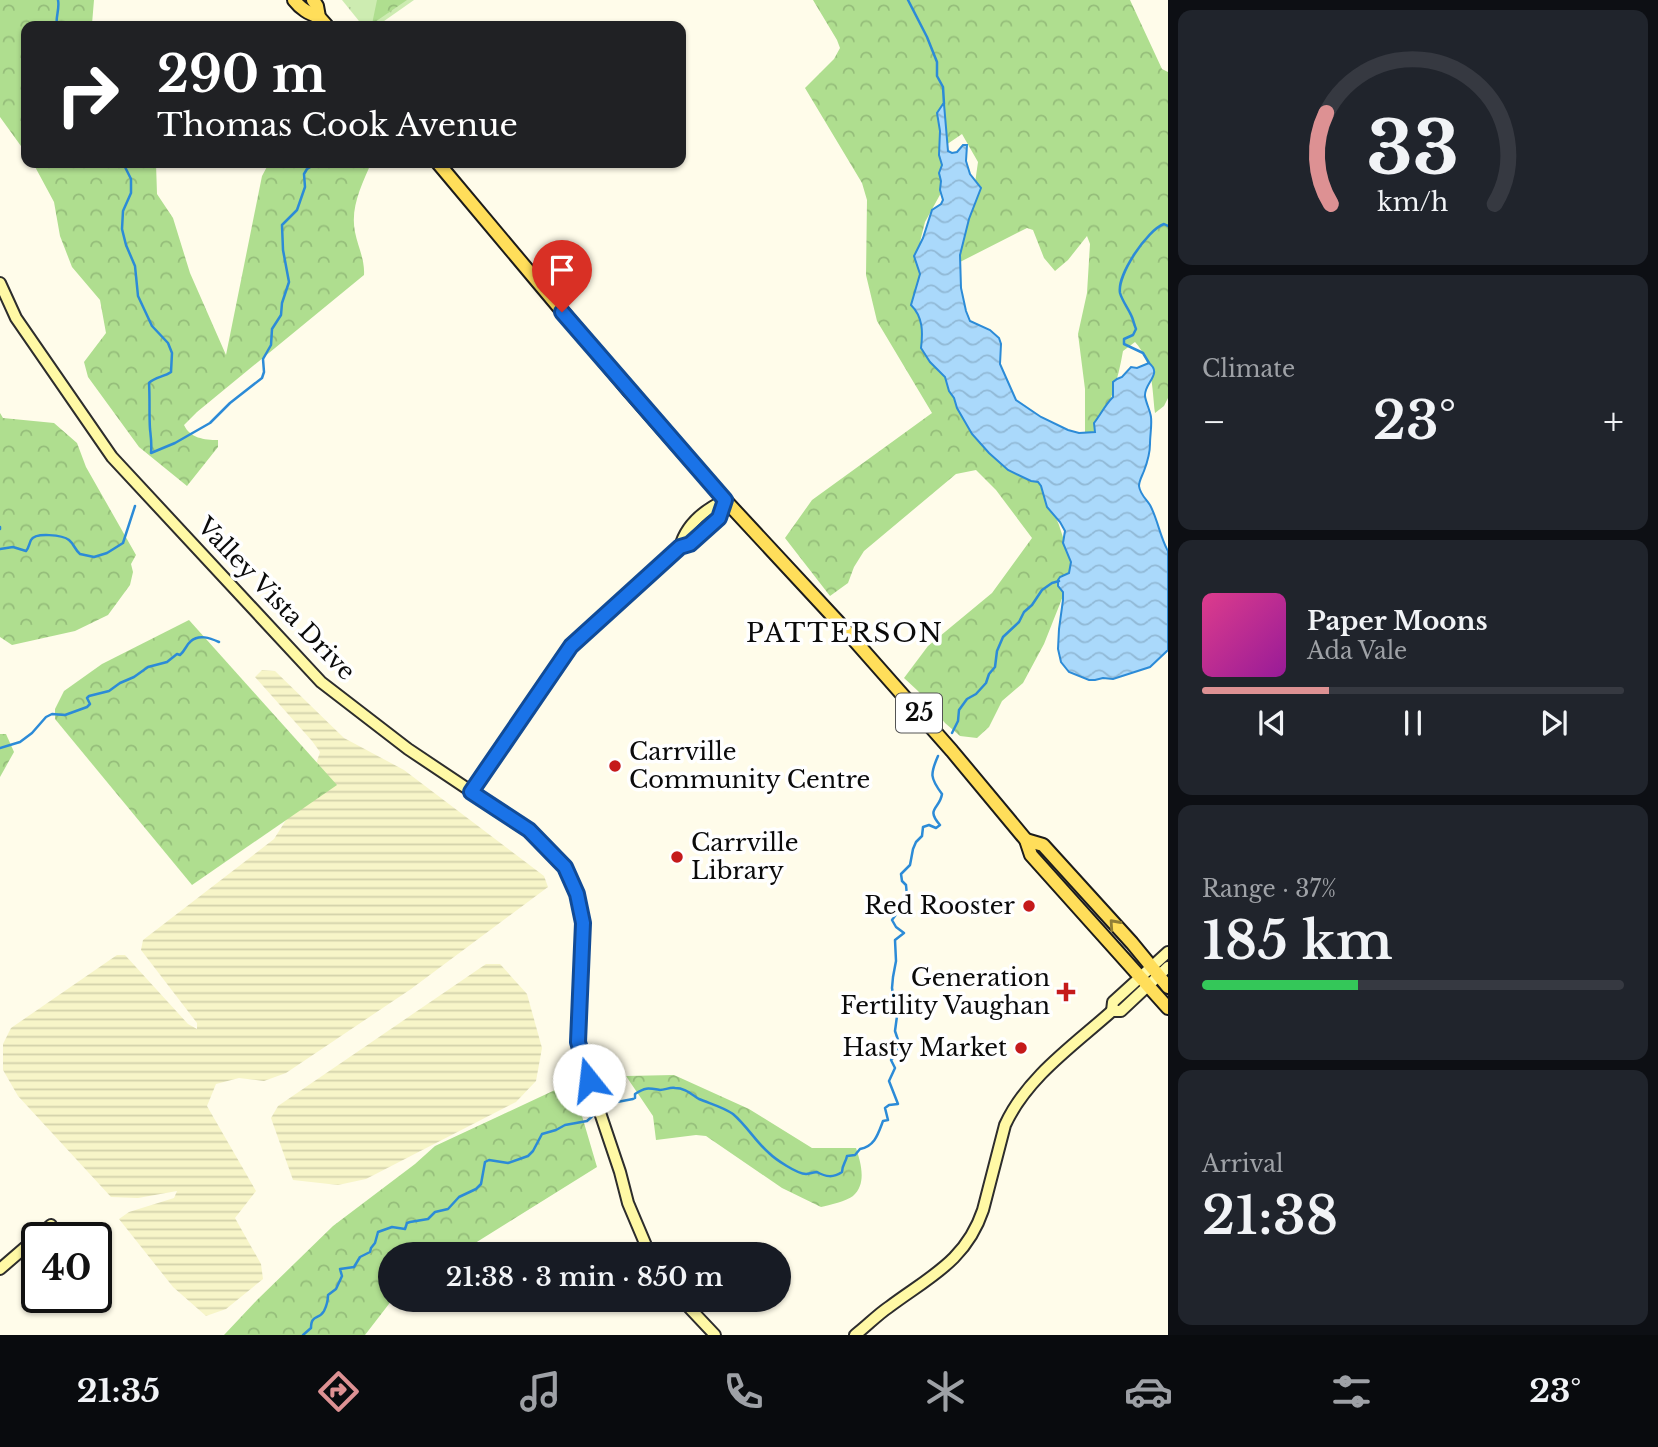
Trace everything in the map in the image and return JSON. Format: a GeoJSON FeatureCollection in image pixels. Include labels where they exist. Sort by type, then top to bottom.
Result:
{"type":"FeatureCollection","features":[{"type":"Feature","properties":{"kind":"main road"},"geometry":{"type":"LineString","coordinates":[[294,0],[323,21]]}},
{"type":"Feature","properties":{"kind":"main road"},"geometry":{"type":"LineString","coordinates":[[313,0],[323,21]]}},
{"type":"Feature","properties":{"kind":"main road","name":"25"},"geometry":{"type":"LineString","coordinates":[[442,168],[725,500],[952,751],[1027,840],[1031,855],[1168,1007]]}},
{"type":"Feature","properties":{"kind":"main road","name":"25"},"geometry":{"type":"LineString","coordinates":[[1027,840],[1043,845],[1159,970],[1168,987]]}},
{"type":"Feature","properties":{"kind":"street","name":"Valley Vista Drive"},"geometry":{"type":"LineString","coordinates":[[0,283],[22,325],[112,457],[321,682],[408,749],[529,830],[565,867],[577,894],[583,923],[578,1042],[628,1203],[644,1242]]}},
{"type":"Feature","properties":{"kind":"street"},"geometry":{"type":"LineString","coordinates":[[471,792],[571,646],[680,547],[690,544],[719,518],[725,500]]}},
{"type":"Feature","properties":{"kind":"street"},"geometry":{"type":"LineString","coordinates":[[855,1335],[888,1308],[931,1279],[965,1245],[980,1219],[1010,1112],[1037,1077],[1112,1011],[1112,1002],[1159,970],[1168,952]]}},
{"type":"Feature","properties":{"kind":"street"},"geometry":{"type":"LineString","coordinates":[[0,1269],[21,1251]]}},
{"type":"Feature","properties":{"kind":"street"},"geometry":{"type":"LineString","coordinates":[[693,1312],[715,1335]]}},
{"type":"Feature","properties":{"kind":"shaded area"},"geometry":{"type":"Polygon","coordinates":[[[262,670],[275,671],[344,738],[404,770],[544,876],[548,887],[411,989],[286,1073],[264,1081],[239,1078],[216,1084],[207,1106],[256,1191],[235,1218],[261,1264],[263,1279],[226,1309],[206,1316],[173,1287],[119,1219],[129,1212],[174,1198],[177,1191],[138,1198],[111,1197],[18,1096],[3,1070],[3,1044],[11,1028],[117,955],[125,955],[188,1024],[197,1029],[197,1023],[141,950],[143,940],[274,839],[310,782],[320,752],[255,677],[262,670]]]}},
{"type":"Feature","properties":{"kind":"shaded area"},"geometry":{"type":"Polygon","coordinates":[[[486,964],[500,964],[527,994],[542,1048],[536,1081],[516,1102],[366,1179],[338,1185],[293,1180],[271,1118],[278,1106],[486,964]]]}},
{"type":"Feature","properties":{"kind":"green space"},"geometry":{"type":"Polygon","coordinates":[[[0,0],[94,0],[92,21],[21,21],[21,146],[0,117],[0,0]]]}},
{"type":"Feature","properties":{"kind":"green space"},"geometry":{"type":"Polygon","coordinates":[[[342,0],[414,0],[384,21],[359,21],[342,0]]]}},
{"type":"Feature","properties":{"kind":"green space"},"geometry":{"type":"Polygon","coordinates":[[[377,0],[407,0],[376,21],[373,21],[377,0]]]}},
{"type":"Feature","properties":{"kind":"green space"},"geometry":{"type":"Polygon","coordinates":[[[813,0],[1130,0],[1162,69],[1168,72],[1168,398],[1164,406],[1155,413],[1148,366],[1135,342],[1123,351],[1119,373],[1104,414],[1093,433],[1085,435],[1085,389],[1078,334],[1087,293],[1090,244],[1087,236],[1068,260],[1055,271],[1044,258],[1033,230],[1027,228],[958,263],[964,225],[972,204],[978,162],[962,134],[943,147],[947,182],[925,222],[920,242],[921,269],[1043,487],[1075,574],[1065,591],[1044,644],[1023,683],[1002,701],[989,727],[977,738],[960,736],[904,678],[928,646],[992,593],[1032,538],[996,490],[976,470],[956,474],[864,551],[848,583],[830,596],[785,538],[812,500],[932,413],[877,321],[866,275],[867,200],[862,183],[805,88],[834,59],[840,48],[813,0]]]}},
{"type":"Feature","properties":{"kind":"green space"},"geometry":{"type":"Polygon","coordinates":[[[36,168],[156,168],[157,194],[173,218],[190,273],[226,355],[262,176],[266,168],[369,168],[354,214],[364,275],[184,425],[190,433],[198,437],[218,440],[218,447],[187,486],[139,447],[88,377],[84,362],[106,333],[100,300],[72,267],[60,236],[54,202],[36,168]]]}},
{"type":"Feature","properties":{"kind":"green space"},"geometry":{"type":"Polygon","coordinates":[[[0,413],[3,418],[54,423],[77,443],[86,467],[136,555],[131,564],[133,572],[130,585],[108,615],[75,631],[12,645],[0,637],[0,413]]]}},
{"type":"Feature","properties":{"kind":"green space"},"geometry":{"type":"Polygon","coordinates":[[[189,620],[337,785],[192,885],[55,719],[55,709],[64,691],[102,664],[189,620]]]}},
{"type":"Feature","properties":{"kind":"green space"},"geometry":{"type":"Polygon","coordinates":[[[0,734],[6,734],[14,752],[0,777],[0,734]]]}},
{"type":"Feature","properties":{"kind":"green space"},"geometry":{"type":"Polygon","coordinates":[[[674,1075],[749,1109],[812,1148],[856,1148],[862,1173],[857,1191],[847,1200],[821,1207],[782,1188],[706,1136],[656,1140],[653,1116],[626,1076],[674,1075]]]}},
{"type":"Feature","properties":{"kind":"green space"},"geometry":{"type":"Polygon","coordinates":[[[572,1082],[597,1167],[477,1242],[378,1242],[378,1312],[383,1312],[365,1335],[224,1335],[333,1226],[435,1146],[572,1082]]]}},
{"type":"Feature","properties":{"kind":"water"},"geometry":{"type":"Polygon","coordinates":[[[943,104],[948,151],[957,152],[963,145],[967,145],[966,161],[970,174],[981,188],[969,219],[960,255],[961,288],[966,311],[970,321],[990,330],[999,338],[1000,364],[1016,400],[1041,417],[1068,430],[1079,433],[1095,432],[1094,423],[1113,397],[1113,382],[1131,367],[1137,368],[1149,363],[1153,367],[1154,375],[1145,391],[1151,417],[1149,451],[1139,486],[1153,511],[1168,551],[1168,650],[1150,667],[1113,679],[1089,680],[1069,672],[1061,662],[1058,649],[1063,592],[1058,586],[1058,580],[1069,573],[1071,562],[1063,543],[1065,531],[1047,507],[1038,482],[1008,470],[972,434],[957,408],[945,377],[921,348],[921,325],[911,305],[920,274],[914,256],[932,210],[943,200],[940,190],[939,173],[942,165],[937,113],[943,104]]]}},
{"type":"Feature","properties":{"kind":"waterway"},"geometry":{"type":"LineString","coordinates":[[57,21],[58,0]]}},
{"type":"Feature","properties":{"kind":"waterway"},"geometry":{"type":"LineString","coordinates":[[908,0],[937,62],[937,76],[943,87],[944,104]]}},
{"type":"Feature","properties":{"kind":"waterway"},"geometry":{"type":"LineString","coordinates":[[126,168],[131,179],[131,193],[123,211],[122,229],[135,266],[138,296],[152,326],[168,343],[172,353],[171,372],[149,383],[151,453],[210,423],[262,378],[263,359],[271,345],[272,329],[281,315],[289,282],[282,225],[297,210],[305,187],[304,174],[309,168]]}},
{"type":"Feature","properties":{"kind":"waterway"},"geometry":{"type":"LineString","coordinates":[[1149,363],[1143,353],[1124,344],[1124,339],[1133,335],[1136,329],[1121,296],[1120,285],[1128,265],[1142,244],[1157,228],[1164,224],[1168,226]]}},
{"type":"Feature","properties":{"kind":"waterway"},"geometry":{"type":"LineString","coordinates":[[0,549],[13,547],[26,551],[34,537],[49,535],[69,540],[80,554],[94,557],[107,553],[123,543],[135,506]]}},
{"type":"Feature","properties":{"kind":"waterway"},"geometry":{"type":"LineString","coordinates":[[952,733],[958,721],[959,710],[967,699],[986,683],[995,667],[997,651],[1003,637],[1019,622],[1042,590],[1059,581]]}},
{"type":"Feature","properties":{"kind":"waterway"},"geometry":{"type":"LineString","coordinates":[[0,748],[20,742],[46,717],[52,714],[65,715],[87,707],[90,704],[87,698],[89,696],[109,691],[148,667],[180,655],[194,639],[205,637],[219,642]]}},
{"type":"Feature","properties":{"kind":"waterway"},"geometry":{"type":"LineString","coordinates":[[603,1110],[617,1102],[633,1099],[635,1094],[645,1089],[682,1089],[733,1114],[772,1156],[792,1169],[806,1174],[839,1174],[847,1156],[855,1155],[873,1142],[883,1121],[888,1120],[885,1108],[898,1104],[889,1081],[895,1068],[891,1060],[897,1054],[898,1040],[892,988],[896,961],[895,940],[904,933],[892,920],[907,896],[901,874],[910,865],[913,849],[922,836],[923,827],[929,825],[936,828],[940,825],[934,812],[942,794],[932,776],[938,756]]}},
{"type":"Feature","properties":{"kind":"waterway"},"geometry":{"type":"LineString","coordinates":[[303,1335],[311,1328],[314,1319],[324,1311],[328,1295],[336,1289],[342,1276],[340,1269],[354,1267],[360,1257],[370,1252],[378,1232],[392,1227],[405,1229],[407,1223],[428,1219],[435,1212],[448,1209],[459,1197],[481,1184],[485,1162],[489,1160],[508,1163],[528,1156],[542,1134],[565,1125],[587,1121],[597,1112]]}},
{"type":"Feature","properties":{"kind":"place","name":"Carrville Community Centre"},"geometry":{"type":"Point","coordinates":[615,766]}},
{"type":"Feature","properties":{"kind":"place","name":"Carrville Library"},"geometry":{"type":"Point","coordinates":[677,857]}},
{"type":"Feature","properties":{"kind":"place","name":"Red Rooster"},"geometry":{"type":"Point","coordinates":[1029,906]}},
{"type":"Feature","properties":{"kind":"place","name":"Generation Fertility Vaughan"},"geometry":{"type":"Point","coordinates":[1066,992]}},
{"type":"Feature","properties":{"kind":"place","name":"Hasty Market"},"geometry":{"type":"Point","coordinates":[1021,1048]}},
{"type":"Feature","properties":{"kind":"district","name":"PATTERSON"},"geometry":{"type":"Point","coordinates":[845,633]}},
{"type":"Feature","properties":{"kind":"route"},"geometry":{"type":"LineString","coordinates":[[562,312],[725,500],[719,518],[690,544],[680,547],[571,646],[471,792],[529,830],[565,867],[577,894],[583,923],[578,1042],[589,1080]]}}]}
